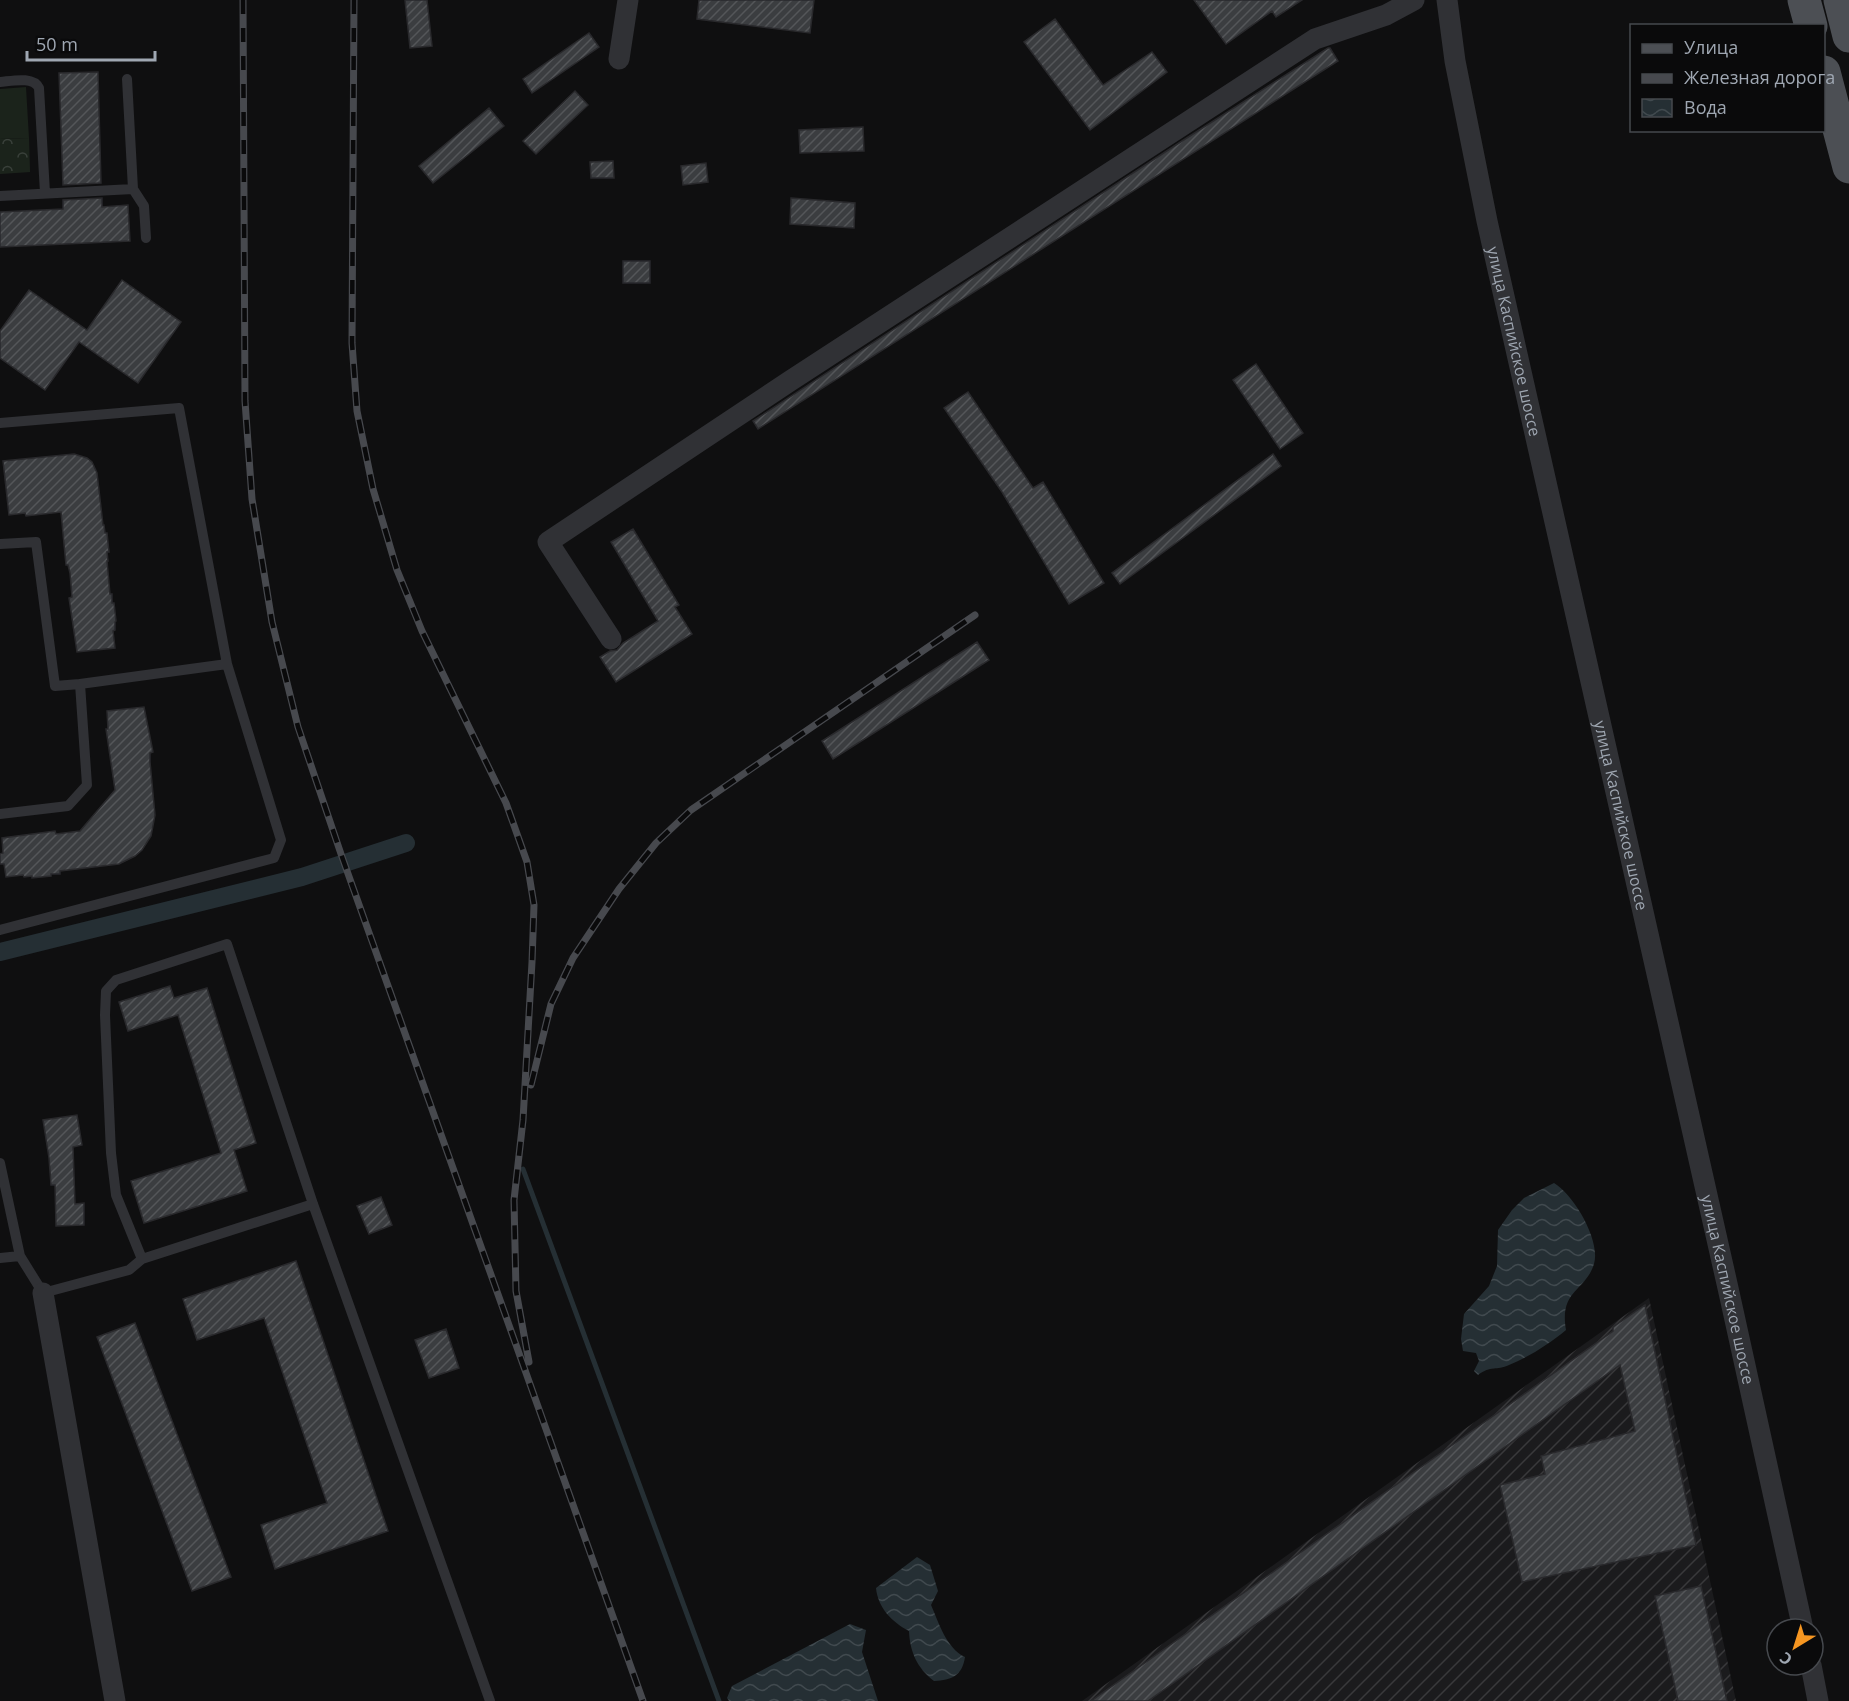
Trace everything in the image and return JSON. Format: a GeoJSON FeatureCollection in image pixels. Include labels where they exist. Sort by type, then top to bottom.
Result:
{"type":"FeatureCollection","features":[{"type":"Feature","properties":{"kind":"main road"},"geometry":{"type":"LineString","coordinates":[[1804,0],[1810,24]]}},
{"type":"Feature","properties":{"kind":"main road"},"geometry":{"type":"LineString","coordinates":[[1840,0],[1849,36]]}},
{"type":"Feature","properties":{"kind":"main road"},"geometry":{"type":"LineString","coordinates":[[1825,76],[1849,166]]}},
{"type":"Feature","properties":{"kind":"street"},"geometry":{"type":"LineString","coordinates":[[619,59],[628,0]]}},
{"type":"Feature","properties":{"kind":"street"},"geometry":{"type":"LineString","coordinates":[[611,639],[549,542],[790,381],[1315,39],[1386,15],[1414,0]]}},
{"type":"Feature","properties":{"kind":"street","name":"улица Каспийское шоссе"},"geometry":{"type":"LineString","coordinates":[[1446,0],[1455,61],[1487,221],[1800,1617]]}},
{"type":"Feature","properties":{"kind":"street"},"geometry":{"type":"LineString","coordinates":[[44,1293],[115,1701]]}},
{"type":"Feature","properties":{"kind":"street"},"geometry":{"type":"LineString","coordinates":[[1813,1677],[1818,1701]]}},
{"type":"Feature","properties":{"kind":"lane"},"geometry":{"type":"LineString","coordinates":[[0,82],[31,80],[39,88],[45,193]]}},
{"type":"Feature","properties":{"kind":"lane"},"geometry":{"type":"LineString","coordinates":[[127,80],[133,189],[144,206],[146,238]]}},
{"type":"Feature","properties":{"kind":"lane"},"geometry":{"type":"LineString","coordinates":[[0,196],[133,189]]}},
{"type":"Feature","properties":{"kind":"lane"},"geometry":{"type":"LineString","coordinates":[[0,423],[179,408],[227,664],[281,840],[274,858],[0,930]]}},
{"type":"Feature","properties":{"kind":"lane"},"geometry":{"type":"LineString","coordinates":[[0,544],[36,542],[55,686],[227,664]]}},
{"type":"Feature","properties":{"kind":"lane"},"geometry":{"type":"LineString","coordinates":[[0,814],[68,806],[87,785],[80,684]]}},
{"type":"Feature","properties":{"kind":"lane"},"geometry":{"type":"LineString","coordinates":[[142,1259],[116,1195],[112,1163],[105,1015],[106,991],[116,980],[227,944],[313,1204],[490,1701]]}},
{"type":"Feature","properties":{"kind":"lane"},"geometry":{"type":"LineString","coordinates":[[0,1163],[20,1256],[44,1293],[129,1270],[142,1259],[313,1204]]}},
{"type":"Feature","properties":{"kind":"lane"},"geometry":{"type":"LineString","coordinates":[[0,1258],[20,1256]]}},
{"type":"Feature","properties":{"kind":"shaded area"},"geometry":{"type":"Polygon","coordinates":[[[1649,1298],[1736,1701],[1082,1701],[1649,1298]]]}},
{"type":"Feature","properties":{"kind":"green space"},"geometry":{"type":"Polygon","coordinates":[[[26,87],[29,138],[0,139],[0,89],[26,87]]]}},
{"type":"Feature","properties":{"kind":"green space"},"geometry":{"type":"Polygon","coordinates":[[[29,138],[30,172],[0,174],[0,139],[29,138]]]}},
{"type":"Feature","properties":{"kind":"water"},"geometry":{"type":"Polygon","coordinates":[[[1554,1183],[1569,1197],[1584,1219],[1593,1243],[1594,1264],[1585,1280],[1569,1299],[1565,1317],[1566,1330],[1524,1358],[1504,1367],[1486,1370],[1478,1375],[1474,1371],[1479,1361],[1476,1353],[1463,1351],[1461,1339],[1464,1314],[1489,1286],[1497,1266],[1498,1230],[1524,1198],[1554,1183]]]}},
{"type":"Feature","properties":{"kind":"water"},"geometry":{"type":"Polygon","coordinates":[[[917,1557],[930,1565],[938,1591],[931,1605],[940,1627],[953,1648],[965,1657],[959,1673],[946,1680],[934,1681],[923,1671],[913,1653],[909,1631],[887,1614],[877,1595],[876,1588],[917,1557]]]}},
{"type":"Feature","properties":{"kind":"water"},"geometry":{"type":"Polygon","coordinates":[[[850,1624],[866,1630],[862,1652],[878,1701],[729,1701],[727,1698],[732,1686],[850,1624]]]}},
{"type":"Feature","properties":{"kind":"building"},"geometry":{"type":"Polygon","coordinates":[[[405,0],[427,0],[432,46],[410,48],[405,0]]]}},
{"type":"Feature","properties":{"kind":"building"},"geometry":{"type":"Polygon","coordinates":[[[699,0],[814,0],[810,33],[697,19],[699,0]]]}},
{"type":"Feature","properties":{"kind":"building"},"geometry":{"type":"Polygon","coordinates":[[[1194,0],[1302,0],[1276,17],[1272,11],[1226,44],[1194,0]]]}},
{"type":"Feature","properties":{"kind":"building"},"geometry":{"type":"Polygon","coordinates":[[[1055,19],[1103,85],[1152,52],[1167,72],[1090,130],[1024,42],[1055,19]]]}},
{"type":"Feature","properties":{"kind":"building"},"geometry":{"type":"Polygon","coordinates":[[[589,33],[599,47],[532,93],[523,79],[589,33]]]}},
{"type":"Feature","properties":{"kind":"building"},"geometry":{"type":"Polygon","coordinates":[[[1328,48],[1338,61],[758,429],[753,421],[1328,48]]]}},
{"type":"Feature","properties":{"kind":"building"},"geometry":{"type":"Polygon","coordinates":[[[98,72],[101,183],[63,185],[59,73],[98,72]]]}},
{"type":"Feature","properties":{"kind":"building"},"geometry":{"type":"Polygon","coordinates":[[[575,91],[588,105],[536,154],[523,141],[575,91]]]}},
{"type":"Feature","properties":{"kind":"building"},"geometry":{"type":"Polygon","coordinates":[[[489,108],[504,126],[433,183],[419,166],[489,108]]]}},
{"type":"Feature","properties":{"kind":"building"},"geometry":{"type":"Polygon","coordinates":[[[863,127],[864,151],[800,153],[799,130],[863,127]]]}},
{"type":"Feature","properties":{"kind":"building"},"geometry":{"type":"Polygon","coordinates":[[[613,161],[614,178],[591,178],[590,162],[613,161]]]}},
{"type":"Feature","properties":{"kind":"building"},"geometry":{"type":"Polygon","coordinates":[[[706,163],[708,182],[683,185],[681,166],[706,163]]]}},
{"type":"Feature","properties":{"kind":"building"},"geometry":{"type":"Polygon","coordinates":[[[102,198],[102,207],[128,205],[130,241],[0,247],[0,212],[63,209],[63,200],[102,198]]]}},
{"type":"Feature","properties":{"kind":"building"},"geometry":{"type":"Polygon","coordinates":[[[791,198],[855,203],[854,228],[790,224],[791,198]]]}},
{"type":"Feature","properties":{"kind":"building"},"geometry":{"type":"Polygon","coordinates":[[[623,261],[650,261],[650,283],[623,283],[623,261]]]}},
{"type":"Feature","properties":{"kind":"building"},"geometry":{"type":"Polygon","coordinates":[[[122,280],[181,322],[138,383],[79,342],[45,390],[0,358],[0,331],[29,290],[87,330],[122,280]]]}},
{"type":"Feature","properties":{"kind":"building"},"geometry":{"type":"Polygon","coordinates":[[[1256,364],[1303,433],[1280,449],[1233,380],[1256,364]]]}},
{"type":"Feature","properties":{"kind":"building"},"geometry":{"type":"Polygon","coordinates":[[[968,392],[1033,488],[1043,482],[1104,583],[1069,604],[1002,492],[944,408],[968,392]]]}},
{"type":"Feature","properties":{"kind":"building"},"geometry":{"type":"Polygon","coordinates":[[[74,454],[92,462],[97,473],[103,525],[107,533],[109,552],[107,552],[107,561],[110,594],[112,594],[112,603],[114,603],[116,621],[113,631],[115,648],[77,652],[69,598],[72,597],[70,573],[66,565],[61,512],[26,516],[25,513],[9,515],[3,461],[74,454]]]}},
{"type":"Feature","properties":{"kind":"building"},"geometry":{"type":"Polygon","coordinates":[[[1273,454],[1281,466],[1120,584],[1112,573],[1273,454]]]}},
{"type":"Feature","properties":{"kind":"building"},"geometry":{"type":"Polygon","coordinates":[[[633,529],[679,605],[675,607],[692,634],[616,682],[600,657],[617,650],[623,643],[658,621],[611,542],[633,529]]]}},
{"type":"Feature","properties":{"kind":"building"},"geometry":{"type":"Polygon","coordinates":[[[977,642],[989,660],[833,759],[822,741],[977,642]]]}},
{"type":"Feature","properties":{"kind":"building"},"geometry":{"type":"Polygon","coordinates":[[[144,707],[153,752],[150,753],[150,762],[155,815],[151,836],[142,850],[119,864],[60,871],[60,874],[51,874],[51,876],[6,877],[4,864],[0,864],[0,854],[3,853],[2,838],[55,831],[56,834],[80,831],[115,790],[106,729],[108,729],[107,711],[144,707]]]}},
{"type":"Feature","properties":{"kind":"building"},"geometry":{"type":"Polygon","coordinates":[[[170,986],[174,998],[207,988],[256,1143],[234,1150],[247,1191],[144,1223],[131,1181],[221,1153],[178,1015],[128,1031],[119,1002],[170,986]]]}},
{"type":"Feature","properties":{"kind":"building"},"geometry":{"type":"Polygon","coordinates":[[[77,1115],[82,1145],[73,1147],[75,1204],[84,1203],[84,1225],[56,1226],[55,1185],[51,1185],[43,1120],[77,1115]]]}},
{"type":"Feature","properties":{"kind":"building"},"geometry":{"type":"Polygon","coordinates":[[[381,1197],[392,1225],[369,1234],[357,1206],[381,1197]]]}},
{"type":"Feature","properties":{"kind":"building"},"geometry":{"type":"Polygon","coordinates":[[[296,1261],[388,1531],[275,1569],[261,1525],[327,1503],[264,1318],[197,1340],[183,1299],[296,1261]]]}},
{"type":"Feature","properties":{"kind":"building"},"geometry":{"type":"Polygon","coordinates":[[[1645,1305],[1696,1545],[1522,1582],[1500,1485],[1545,1474],[1541,1456],[1635,1431],[1620,1365],[1148,1701],[1091,1701],[1613,1331],[1613,1327],[1645,1305]]]}},
{"type":"Feature","properties":{"kind":"building"},"geometry":{"type":"Polygon","coordinates":[[[135,1323],[231,1577],[192,1591],[97,1337],[135,1323]]]}},
{"type":"Feature","properties":{"kind":"building"},"geometry":{"type":"Polygon","coordinates":[[[446,1329],[459,1368],[429,1378],[415,1340],[446,1329]]]}},
{"type":"Feature","properties":{"kind":"building"},"geometry":{"type":"Polygon","coordinates":[[[1701,1586],[1727,1701],[1678,1701],[1655,1596],[1701,1586]]]}},
{"type":"Feature","properties":{"kind":"waterway"},"geometry":{"type":"LineString","coordinates":[[0,952],[302,877],[406,843]]}},
{"type":"Feature","properties":{"kind":"waterway"},"geometry":{"type":"LineString","coordinates":[[523,1169],[719,1701]]}},
{"type":"Feature","properties":{"kind":"railway"},"geometry":{"type":"LineString","coordinates":[[243,0],[245,401],[252,499],[272,622],[298,727],[341,854],[643,1701]]}},
{"type":"Feature","properties":{"kind":"railway"},"geometry":{"type":"LineString","coordinates":[[354,0],[352,343],[357,411],[373,489],[397,570],[422,631],[506,803],[527,862],[534,905],[523,1120],[514,1200],[516,1291],[529,1362]]}},
{"type":"Feature","properties":{"kind":"railway"},"geometry":{"type":"LineString","coordinates":[[531,1085],[551,1004],[573,958],[619,889],[656,843],[691,810],[975,615]]}}]}
